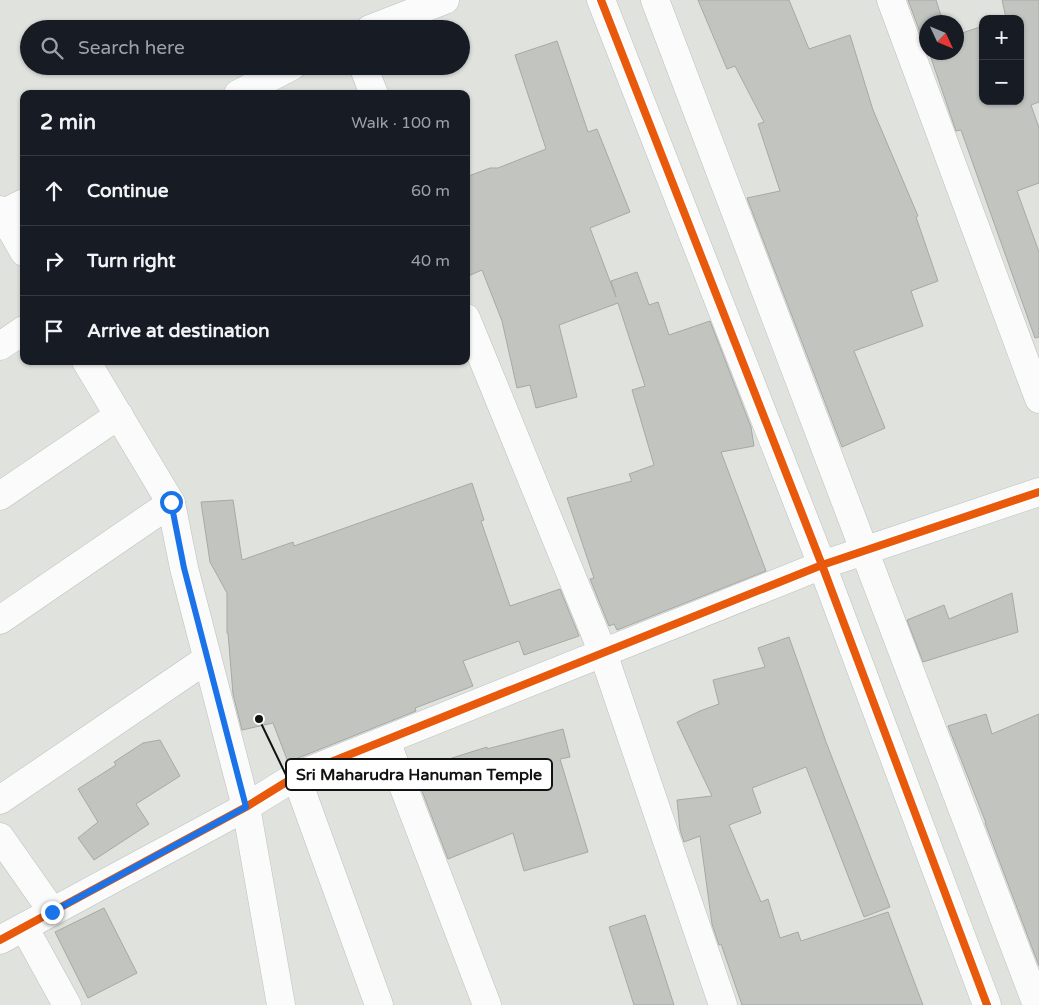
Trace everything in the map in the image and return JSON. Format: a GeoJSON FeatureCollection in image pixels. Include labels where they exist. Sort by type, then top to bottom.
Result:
{"type":"FeatureCollection","features":[{"type":"Feature","properties":{"kind":"street"},"geometry":{"type":"LineString","coordinates":[[393,20],[445,0]]}},
{"type":"Feature","properties":{"kind":"street"},"geometry":{"type":"LineString","coordinates":[[601,0],[822,564],[987,1005]]}},
{"type":"Feature","properties":{"kind":"street"},"geometry":{"type":"LineString","coordinates":[[655,0],[1037,1005]]}},
{"type":"Feature","properties":{"kind":"street"},"geometry":{"type":"LineString","coordinates":[[890,0],[1039,399]]}},
{"type":"Feature","properties":{"kind":"street"},"geometry":{"type":"LineString","coordinates":[[246,90],[275,75]]}},
{"type":"Feature","properties":{"kind":"street"},"geometry":{"type":"LineString","coordinates":[[367,75],[372,90]]}},
{"type":"Feature","properties":{"kind":"street"},"geometry":{"type":"LineString","coordinates":[[7,210],[20,242]]}},
{"type":"Feature","properties":{"kind":"street"},"geometry":{"type":"LineString","coordinates":[[470,328],[603,653],[722,1005]]}},
{"type":"Feature","properties":{"kind":"street"},"geometry":{"type":"LineString","coordinates":[[0,346],[20,333]]}},
{"type":"Feature","properties":{"kind":"street"},"geometry":{"type":"LineString","coordinates":[[88,365],[171,502],[184,568],[246,807],[281,1005]]}},
{"type":"Feature","properties":{"kind":"street"},"geometry":{"type":"LineString","coordinates":[[0,496],[119,415]]}},
{"type":"Feature","properties":{"kind":"street"},"geometry":{"type":"LineString","coordinates":[[0,940],[246,807],[296,776],[822,564],[1039,492]]}},
{"type":"Feature","properties":{"kind":"street"},"geometry":{"type":"LineString","coordinates":[[0,620],[171,502]]}},
{"type":"Feature","properties":{"kind":"street"},"geometry":{"type":"LineString","coordinates":[[0,800],[207,659]]}},
{"type":"Feature","properties":{"kind":"street"},"geometry":{"type":"LineString","coordinates":[[386,740],[487,1005]]}},
{"type":"Feature","properties":{"kind":"street"},"geometry":{"type":"LineString","coordinates":[[296,776],[379,1005]]}},
{"type":"Feature","properties":{"kind":"street"},"geometry":{"type":"LineString","coordinates":[[0,837],[52,912]]}},
{"type":"Feature","properties":{"kind":"street"},"geometry":{"type":"LineString","coordinates":[[24,928],[67,1005]]}},
{"type":"Feature","properties":{"kind":"building"},"geometry":{"type":"Polygon","coordinates":[[[698,0],[789,0],[809,49],[850,35],[873,110],[918,216],[916,217],[938,281],[911,291],[923,326],[854,351],[885,428],[842,447],[747,198],[780,191],[758,124],[764,122],[735,66],[727,69],[698,0]]]}},
{"type":"Feature","properties":{"kind":"building"},"geometry":{"type":"Polygon","coordinates":[[[908,0],[936,0],[941,15],[919,15],[919,30],[908,0]]]}},
{"type":"Feature","properties":{"kind":"building"},"geometry":{"type":"Polygon","coordinates":[[[1002,0],[1039,0],[1039,102],[1031,105],[1039,128],[1039,183],[1017,191],[1039,252],[1039,337],[1035,338],[961,130],[956,131],[932,60],[964,60],[964,32],[979,27],[979,105],[1024,105],[1024,15],[1005,15],[1002,0]]]}},
{"type":"Feature","properties":{"kind":"building"},"geometry":{"type":"Polygon","coordinates":[[[557,41],[588,132],[597,129],[630,212],[590,228],[616,297],[611,281],[637,272],[649,305],[658,302],[669,335],[710,321],[751,427],[754,446],[721,452],[766,571],[617,630],[614,624],[609,626],[590,579],[594,578],[567,498],[632,481],[629,474],[654,465],[632,390],[645,386],[618,303],[559,325],[577,397],[536,408],[530,385],[517,388],[502,321],[482,270],[470,275],[470,176],[490,168],[498,168],[546,149],[515,55],[557,41]]]}},
{"type":"Feature","properties":{"kind":"building"},"geometry":{"type":"Polygon","coordinates":[[[472,483],[484,520],[481,521],[510,606],[560,589],[579,636],[524,655],[519,641],[463,661],[473,686],[415,708],[416,711],[288,762],[273,723],[242,730],[233,694],[227,633],[227,593],[210,562],[201,502],[233,500],[242,560],[293,542],[294,546],[472,483]]]}},
{"type":"Feature","properties":{"kind":"building"},"geometry":{"type":"Polygon","coordinates":[[[1012,593],[1018,632],[923,662],[907,620],[944,605],[949,619],[1012,593]]]}},
{"type":"Feature","properties":{"kind":"building"},"geometry":{"type":"Polygon","coordinates":[[[789,637],[826,742],[890,907],[864,917],[806,767],[752,788],[761,813],[729,825],[761,902],[768,899],[780,938],[798,932],[801,941],[888,912],[923,1005],[742,1005],[721,944],[719,945],[712,924],[700,836],[684,842],[680,830],[677,800],[712,796],[677,722],[719,704],[713,680],[765,667],[758,648],[789,637]]]}},
{"type":"Feature","properties":{"kind":"building"},"geometry":{"type":"Polygon","coordinates":[[[986,714],[992,734],[1039,714],[1039,966],[948,726],[986,714]]]}},
{"type":"Feature","properties":{"kind":"building"},"geometry":{"type":"Polygon","coordinates":[[[563,729],[570,757],[560,759],[588,852],[524,871],[513,833],[448,859],[414,770],[487,747],[487,749],[563,729]]]}},
{"type":"Feature","properties":{"kind":"building"},"geometry":{"type":"Polygon","coordinates":[[[160,740],[180,776],[136,804],[149,824],[94,860],[78,838],[98,822],[78,789],[116,765],[114,762],[143,743],[160,740]]]}},
{"type":"Feature","properties":{"kind":"building"},"geometry":{"type":"Polygon","coordinates":[[[104,908],[137,973],[88,998],[55,932],[104,908]]]}},
{"type":"Feature","properties":{"kind":"building"},"geometry":{"type":"Polygon","coordinates":[[[645,915],[674,1005],[634,1005],[609,927],[645,915]]]}},
{"type":"Feature","properties":{"kind":"cycle path"},"geometry":{"type":"LineString","coordinates":[[601,0],[822,565],[987,1005]]}},
{"type":"Feature","properties":{"kind":"cycle path"},"geometry":{"type":"LineString","coordinates":[[0,940],[246,807],[296,776],[822,565],[1039,492]]}},
{"type":"Feature","properties":{"kind":"place","name":"Sri Maharudra Hanuman Temple"},"geometry":{"type":"Point","coordinates":[259,719]}},
{"type":"Feature","properties":{"kind":"route"},"geometry":{"type":"LineString","coordinates":[[52,912],[246,807],[184,568],[171,502]]}}]}
